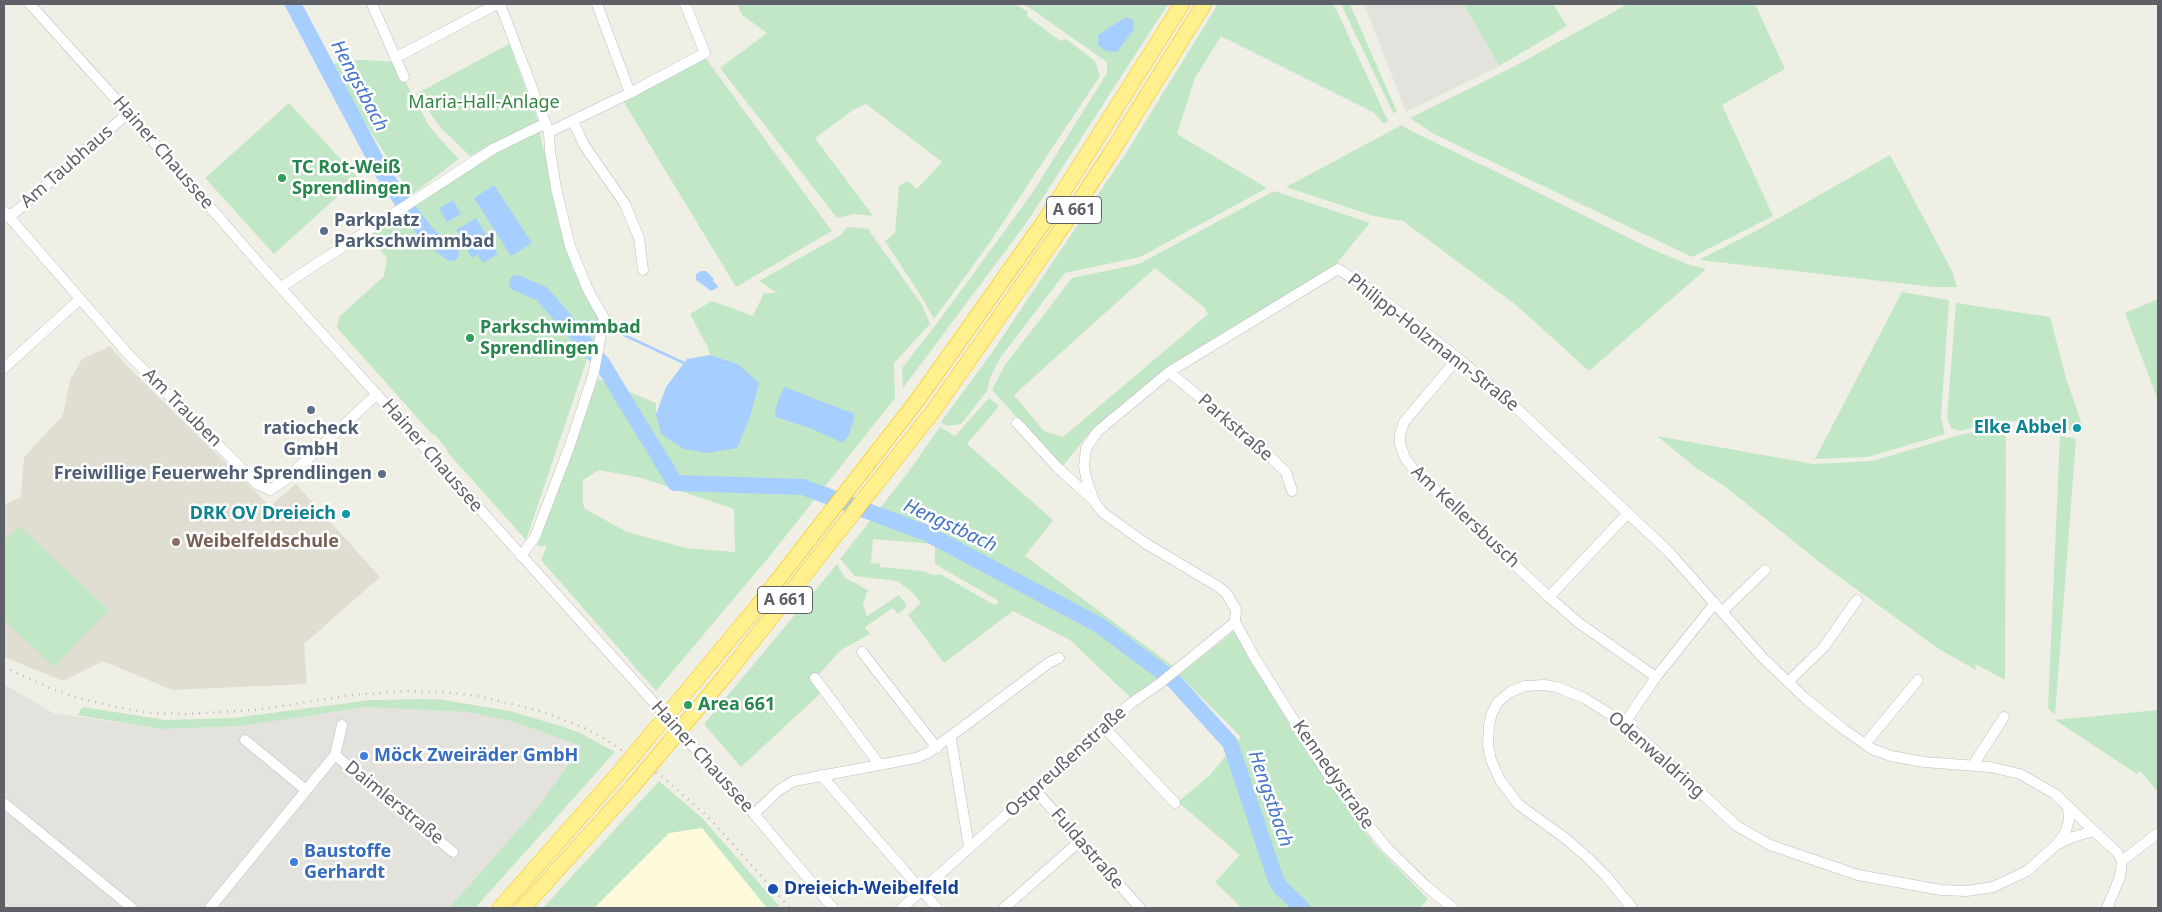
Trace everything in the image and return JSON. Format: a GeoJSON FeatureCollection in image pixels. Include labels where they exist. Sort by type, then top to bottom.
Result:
{"type":"FeatureCollection","features":[{"type":"Feature","properties":{"kind":"highway","name":"A 661"},"geometry":{"type":"LineString","coordinates":[[500,908],[618,774],[756,608],[919,398],[1046,219],[1182,4]]}},
{"type":"Feature","properties":{"kind":"highway","name":"A 661"},"geometry":{"type":"LineString","coordinates":[[523,908],[632,786],[732,668],[934,410],[1064,224],[1111,153],[1204,4]]}},
{"type":"Feature","properties":{"kind":"street","name":"Hainer Chaussee"},"geometry":{"type":"LineString","coordinates":[[30,4],[521,556],[754,814],[833,908]]}},
{"type":"Feature","properties":{"kind":"street"},"geometry":{"type":"LineString","coordinates":[[372,4],[404,77]]}},
{"type":"Feature","properties":{"kind":"street"},"geometry":{"type":"LineString","coordinates":[[395,58],[498,4],[547,128],[556,188],[570,246],[588,290],[604,318],[597,359],[569,448],[535,537],[521,556]]}},
{"type":"Feature","properties":{"kind":"street"},"geometry":{"type":"LineString","coordinates":[[597,4],[630,94]]}},
{"type":"Feature","properties":{"kind":"street"},"geometry":{"type":"LineString","coordinates":[[281,287],[493,149],[547,128],[573,121],[630,94],[705,52],[685,4]]}},
{"type":"Feature","properties":{"kind":"street","name":"Am Taubhaus"},"geometry":{"type":"LineString","coordinates":[[5,214],[19,209],[128,113]]}},
{"type":"Feature","properties":{"kind":"street"},"geometry":{"type":"LineString","coordinates":[[573,121],[584,144],[625,204],[639,238],[643,270]]}},
{"type":"Feature","properties":{"kind":"street","name":"Am Trauben"},"geometry":{"type":"LineString","coordinates":[[5,214],[128,354],[257,484],[270,490],[285,480],[377,394]]}},
{"type":"Feature","properties":{"kind":"street","name":"Philipp-Holzmann-Straße"},"geometry":{"type":"LineString","coordinates":[[1094,501],[1084,467],[1085,453],[1089,442],[1098,431],[1169,372],[1338,269],[1371,290],[1458,358],[1512,404],[1669,552],[1749,644],[1827,716],[1865,744],[1881,753],[1907,760],[1972,765],[2004,769],[2020,774],[2047,788],[2094,831]]}},
{"type":"Feature","properties":{"kind":"street"},"geometry":{"type":"LineString","coordinates":[[4,368],[80,300]]}},
{"type":"Feature","properties":{"kind":"street","name":"Am Kellersbusch"},"geometry":{"type":"LineString","coordinates":[[1458,358],[1404,422],[1400,435],[1400,444],[1405,458],[1414,470],[1549,597],[1579,623],[1656,677]]}},
{"type":"Feature","properties":{"kind":"street","name":"Parkstraße"},"geometry":{"type":"LineString","coordinates":[[1169,372],[1250,438],[1286,472],[1292,491]]}},
{"type":"Feature","properties":{"kind":"street","name":"Philipp-Holzmann-Straße"},"geometry":{"type":"LineString","coordinates":[[1017,423],[1057,467],[1094,501],[1106,516],[1219,587],[1227,594],[1236,610],[1235,622]]}},
{"type":"Feature","properties":{"kind":"street"},"geometry":{"type":"LineString","coordinates":[[1549,597],[1628,513]]}},
{"type":"Feature","properties":{"kind":"street"},"geometry":{"type":"LineString","coordinates":[[1722,612],[1765,570]]}},
{"type":"Feature","properties":{"kind":"street"},"geometry":{"type":"LineString","coordinates":[[1788,682],[1823,648],[1857,600]]}},
{"type":"Feature","properties":{"kind":"street"},"geometry":{"type":"LineString","coordinates":[[1624,724],[1656,677],[1715,603]]}},
{"type":"Feature","properties":{"kind":"street","name":"Ostpreußenstraße"},"geometry":{"type":"LineString","coordinates":[[902,908],[1130,704],[1159,684],[1235,622]]}},
{"type":"Feature","properties":{"kind":"street","name":"Kennedystraße"},"geometry":{"type":"LineString","coordinates":[[1235,622],[1256,660],[1331,779],[1388,848],[1427,887],[1453,908]]}},
{"type":"Feature","properties":{"kind":"street"},"geometry":{"type":"LineString","coordinates":[[862,652],[937,748]]}},
{"type":"Feature","properties":{"kind":"street"},"geometry":{"type":"LineString","coordinates":[[754,814],[786,785],[800,779],[924,756],[950,739],[1050,662],[1059,658]]}},
{"type":"Feature","properties":{"kind":"street"},"geometry":{"type":"LineString","coordinates":[[814,678],[879,764]]}},
{"type":"Feature","properties":{"kind":"street"},"geometry":{"type":"LineString","coordinates":[[1865,744],[1918,680]]}},
{"type":"Feature","properties":{"kind":"street","name":"Odenwaldring"},"geometry":{"type":"LineString","coordinates":[[1632,908],[1606,876],[1576,847],[1531,816],[1512,799],[1496,773],[1491,760],[1488,740],[1492,713],[1498,702],[1510,692],[1525,686],[1544,685],[1572,693],[1601,708],[1624,724],[1671,764],[1737,826],[1770,845],[1858,876],[1919,888],[1958,891],[1998,886],[2020,876],[2036,865],[2056,845],[2070,821],[2068,806]]}},
{"type":"Feature","properties":{"kind":"street"},"geometry":{"type":"LineString","coordinates":[[1972,765],[2004,717]]}},
{"type":"Feature","properties":{"kind":"street","name":"Daimlerstraße"},"geometry":{"type":"LineString","coordinates":[[210,908],[335,755],[342,725]]}},
{"type":"Feature","properties":{"kind":"street"},"geometry":{"type":"LineString","coordinates":[[1104,727],[1175,803]]}},
{"type":"Feature","properties":{"kind":"street"},"geometry":{"type":"LineString","coordinates":[[950,739],[969,848]]}},
{"type":"Feature","properties":{"kind":"street"},"geometry":{"type":"LineString","coordinates":[[245,740],[306,790]]}},
{"type":"Feature","properties":{"kind":"street","name":"Daimlerstraße"},"geometry":{"type":"LineString","coordinates":[[335,755],[454,852]]}},
{"type":"Feature","properties":{"kind":"street"},"geometry":{"type":"LineString","coordinates":[[821,775],[937,908]]}},
{"type":"Feature","properties":{"kind":"street","name":"Fuldastraße"},"geometry":{"type":"LineString","coordinates":[[1035,790],[1140,908]]}},
{"type":"Feature","properties":{"kind":"street"},"geometry":{"type":"LineString","coordinates":[[4,803],[132,908]]}},
{"type":"Feature","properties":{"kind":"street"},"geometry":{"type":"LineString","coordinates":[[2094,831],[2117,852],[2122,861],[2120,877],[2107,908]]}},
{"type":"Feature","properties":{"kind":"street","name":"Odenwaldring"},"geometry":{"type":"LineString","coordinates":[[2056,845],[2073,837],[2094,831]]}},
{"type":"Feature","properties":{"kind":"street"},"geometry":{"type":"LineString","coordinates":[[2122,861],[2158,833]]}},
{"type":"Feature","properties":{"kind":"street"},"geometry":{"type":"LineString","coordinates":[[1004,908],[1080,841]]}},
{"type":"Feature","properties":{"kind":"shaded area"},"geometry":{"type":"Polygon","coordinates":[[[1364,4],[1464,4],[1499,66],[1406,112],[1364,4]]]}},
{"type":"Feature","properties":{"kind":"shaded area","name":"Weibelfeldschule"},"geometry":{"type":"Polygon","coordinates":[[[110,346],[126,365],[270,506],[296,484],[380,577],[304,644],[307,684],[172,690],[103,661],[63,681],[4,657],[4,505],[21,497],[24,457],[63,415],[70,380],[82,359],[110,346]]]}},
{"type":"Feature","properties":{"kind":"shaded area"},"geometry":{"type":"Polygon","coordinates":[[[4,684],[53,713],[162,729],[242,726],[366,707],[467,712],[515,722],[582,746],[540,805],[449,908],[4,908],[4,684]]]}},
{"type":"Feature","properties":{"kind":"shaded area"},"geometry":{"type":"Polygon","coordinates":[[[702,828],[767,908],[594,908],[669,833],[702,828]]]}},
{"type":"Feature","properties":{"kind":"green space"},"geometry":{"type":"Polygon","coordinates":[[[737,4],[1015,4],[1028,12],[1027,16],[1060,41],[1066,39],[1095,61],[1100,76],[988,245],[934,319],[885,241],[895,233],[899,186],[908,181],[917,189],[942,162],[866,104],[853,110],[815,138],[873,216],[854,214],[837,218],[720,68],[767,33],[742,15],[737,4]]]}},
{"type":"Feature","properties":{"kind":"green space"},"geometry":{"type":"Polygon","coordinates":[[[1024,4],[1168,4],[1027,222],[903,388],[902,368],[1033,192],[1107,73],[1107,62],[1024,4]]]}},
{"type":"Feature","properties":{"kind":"green space"},"geometry":{"type":"Polygon","coordinates":[[[1218,4],[1332,4],[1388,121],[1384,124],[1373,112],[1221,36],[1195,78],[1177,134],[1267,188],[1140,257],[1065,273],[1000,358],[990,378],[987,391],[961,424],[947,426],[941,422],[991,354],[1128,150],[1218,4]]]}},
{"type":"Feature","properties":{"kind":"green space"},"geometry":{"type":"Polygon","coordinates":[[[1341,4],[1350,4],[1397,112],[1393,113],[1341,4]]]}},
{"type":"Feature","properties":{"kind":"green space"},"geometry":{"type":"Polygon","coordinates":[[[1464,4],[1553,4],[1567,26],[1499,66],[1464,4]]]}},
{"type":"Feature","properties":{"kind":"green space"},"geometry":{"type":"Polygon","coordinates":[[[1628,4],[1755,4],[1785,69],[1722,105],[1773,216],[1692,257],[1434,134],[1410,118],[1513,67],[1628,4]]]}},
{"type":"Feature","properties":{"kind":"green space","name":"Maria-Hall-Anlage"},"geometry":{"type":"Polygon","coordinates":[[[509,44],[538,121],[470,156],[441,128],[416,94],[509,44]]]}},
{"type":"Feature","properties":{"kind":"green space"},"geometry":{"type":"Polygon","coordinates":[[[704,56],[832,231],[736,287],[622,99],[704,56]]]}},
{"type":"Feature","properties":{"kind":"green space","name":"Maria-Hall-Anlage"},"geometry":{"type":"Polygon","coordinates":[[[344,60],[395,62],[428,124],[459,159],[411,195],[329,66],[344,60]]]}},
{"type":"Feature","properties":{"kind":"green space","name":"TC Rot-Weiß Sprendlingen"},"geometry":{"type":"Polygon","coordinates":[[[289,103],[358,178],[274,254],[205,178],[289,103]]]}},
{"type":"Feature","properties":{"kind":"green space"},"geometry":{"type":"Polygon","coordinates":[[[1402,125],[1647,247],[1687,264],[1706,269],[1589,371],[1516,305],[1403,221],[1374,216],[1286,187],[1402,125]]]}},
{"type":"Feature","properties":{"kind":"green space","name":"Parkschwimmbad Sprendlingen"},"geometry":{"type":"Polygon","coordinates":[[[539,130],[544,152],[547,155],[559,221],[572,268],[601,318],[526,540],[448,453],[435,435],[432,434],[337,328],[339,317],[384,276],[387,258],[368,236],[486,159],[532,132],[539,130]]]}},
{"type":"Feature","properties":{"kind":"green space"},"geometry":{"type":"Polygon","coordinates":[[[1890,155],[1952,271],[1957,287],[1934,287],[1699,260],[1754,232],[1890,155]]]}},
{"type":"Feature","properties":{"kind":"green space"},"geometry":{"type":"Polygon","coordinates":[[[1274,191],[1370,223],[1336,264],[1162,371],[1086,437],[1062,467],[992,390],[1005,365],[1072,278],[1139,264],[1274,191]],[[1155,268],[1014,395],[1044,431],[1063,437],[1208,314],[1205,308],[1155,268]]]}},
{"type":"Feature","properties":{"kind":"green space"},"geometry":{"type":"Polygon","coordinates":[[[847,227],[868,229],[922,305],[930,324],[894,363],[895,398],[769,557],[656,691],[541,560],[547,546],[537,546],[598,379],[656,403],[656,414],[738,364],[710,355],[690,314],[712,301],[753,316],[764,293],[777,293],[759,281],[841,235],[847,227]],[[599,470],[583,480],[583,504],[585,509],[627,532],[686,548],[735,552],[734,509],[642,478],[599,470]]]}},
{"type":"Feature","properties":{"kind":"green space"},"geometry":{"type":"Polygon","coordinates":[[[1902,292],[1949,300],[1941,418],[1945,434],[1868,457],[1815,459],[1902,292]]]}},
{"type":"Feature","properties":{"kind":"green space"},"geometry":{"type":"Polygon","coordinates":[[[2158,299],[2158,400],[2125,313],[2158,299]]]}},
{"type":"Feature","properties":{"kind":"green space"},"geometry":{"type":"Polygon","coordinates":[[[1956,303],[2050,317],[2066,378],[2084,431],[2056,429],[2020,421],[1991,423],[1960,431],[1951,428],[1947,417],[1956,303]]]}},
{"type":"Feature","properties":{"kind":"green space"},"geometry":{"type":"Polygon","coordinates":[[[989,398],[999,406],[967,444],[1053,520],[1025,556],[1173,666],[1132,699],[1070,640],[1013,611],[944,663],[908,615],[921,603],[911,591],[897,581],[855,576],[840,559],[906,475],[940,427],[955,436],[989,398]],[[873,539],[871,563],[880,564],[880,567],[923,571],[933,575],[940,574],[995,605],[999,601],[935,564],[935,544],[873,539]]]}},
{"type":"Feature","properties":{"kind":"green space"},"geometry":{"type":"Polygon","coordinates":[[[2006,426],[2005,680],[1975,664],[1976,670],[1939,649],[1831,571],[1723,485],[1696,468],[1657,436],[1813,464],[1872,461],[1960,435],[2006,426]]]}},
{"type":"Feature","properties":{"kind":"green space"},"geometry":{"type":"Polygon","coordinates":[[[2060,436],[2076,439],[2055,715],[2048,708],[2060,436]]]}},
{"type":"Feature","properties":{"kind":"green space"},"geometry":{"type":"Polygon","coordinates":[[[19,526],[109,610],[54,667],[4,620],[4,541],[19,526]]]}},
{"type":"Feature","properties":{"kind":"green space"},"geometry":{"type":"Polygon","coordinates":[[[837,564],[845,578],[868,590],[863,603],[867,616],[899,595],[907,606],[898,614],[893,608],[865,627],[870,634],[841,650],[812,682],[821,693],[741,767],[704,724],[837,564]]]}},
{"type":"Feature","properties":{"kind":"green space"},"geometry":{"type":"Polygon","coordinates":[[[1234,631],[1297,737],[1329,784],[1377,847],[1428,899],[1420,908],[1242,908],[1215,882],[1240,855],[1178,802],[1210,775],[1241,737],[1179,675],[1234,631]]]}},
{"type":"Feature","properties":{"kind":"green space"},"geometry":{"type":"Polygon","coordinates":[[[436,699],[510,711],[580,733],[615,752],[475,908],[449,908],[540,805],[581,746],[515,722],[467,712],[366,707],[242,726],[162,729],[77,715],[83,707],[166,720],[233,718],[371,700],[436,699]]]}},
{"type":"Feature","properties":{"kind":"green space"},"geometry":{"type":"Polygon","coordinates":[[[2158,710],[2158,792],[2140,771],[2137,774],[2055,720],[2158,710]]]}},
{"type":"Feature","properties":{"kind":"green space"},"geometry":{"type":"Polygon","coordinates":[[[659,781],[701,817],[781,908],[767,908],[702,828],[669,833],[594,908],[543,908],[659,781]]]}},
{"type":"Feature","properties":{"kind":"water"},"geometry":{"type":"Polygon","coordinates":[[[1126,17],[1133,20],[1134,29],[1117,52],[1106,51],[1098,45],[1098,35],[1126,17]]]}},
{"type":"Feature","properties":{"kind":"water"},"geometry":{"type":"Polygon","coordinates":[[[494,185],[532,243],[511,256],[474,198],[494,185]]]}},
{"type":"Feature","properties":{"kind":"water"},"geometry":{"type":"Polygon","coordinates":[[[453,200],[461,214],[447,222],[439,208],[453,200]]]}},
{"type":"Feature","properties":{"kind":"water"},"geometry":{"type":"Polygon","coordinates":[[[476,218],[498,254],[483,263],[478,255],[472,258],[456,230],[476,218]]]}},
{"type":"Feature","properties":{"kind":"water"},"geometry":{"type":"Polygon","coordinates":[[[706,271],[714,279],[713,281],[718,286],[717,288],[711,291],[696,280],[696,274],[706,271]]]}},
{"type":"Feature","properties":{"kind":"water"},"geometry":{"type":"Polygon","coordinates":[[[710,355],[738,364],[759,383],[750,417],[737,448],[707,453],[684,449],[661,434],[656,414],[666,387],[687,359],[710,355]]]}},
{"type":"Feature","properties":{"kind":"water"},"geometry":{"type":"Polygon","coordinates":[[[784,387],[855,414],[849,435],[843,443],[810,428],[775,417],[776,407],[784,387]]]}},
{"type":"Feature","properties":{"kind":"waterway","name":"Hengstbach"},"geometry":{"type":"LineString","coordinates":[[293,4],[381,170],[406,207],[429,236],[451,253]]}},
{"type":"Feature","properties":{"kind":"waterway","name":"Hengstbach"},"geometry":{"type":"LineString","coordinates":[[517,283],[542,294],[602,363],[675,483],[803,487],[926,533],[1099,625],[1173,680],[1230,743],[1276,880],[1280,887],[1302,908]]}},
{"type":"Feature","properties":{"kind":"waterway"},"geometry":{"type":"LineString","coordinates":[[564,322],[594,322]]}},
{"type":"Feature","properties":{"kind":"waterway"},"geometry":{"type":"LineString","coordinates":[[611,329],[684,363]]}},
{"type":"Feature","properties":{"kind":"railway"},"geometry":{"type":"LineString","coordinates":[[4,667],[75,697],[149,713],[186,714],[254,710],[353,695],[405,691],[478,696],[541,711],[602,737],[664,778],[710,819],[790,908]]}},
{"type":"Feature","properties":{"kind":"place","name":"TC Rot-Weiß Sprendlingen"},"geometry":{"type":"Point","coordinates":[282,178]}},
{"type":"Feature","properties":{"kind":"place","name":"Parkplatz Parkschwimmbad"},"geometry":{"type":"Point","coordinates":[324,231]}},
{"type":"Feature","properties":{"kind":"place","name":"Parkschwimmbad Sprendlingen"},"geometry":{"type":"Point","coordinates":[470,338]}},
{"type":"Feature","properties":{"kind":"place","name":"ratiocheck GmbH"},"geometry":{"type":"Point","coordinates":[311,410]}},
{"type":"Feature","properties":{"kind":"place","name":"Elke Abbel"},"geometry":{"type":"Point","coordinates":[2077,428]}},
{"type":"Feature","properties":{"kind":"place","name":"Freiwillige Feuerwehr Sprendlingen"},"geometry":{"type":"Point","coordinates":[382,474]}},
{"type":"Feature","properties":{"kind":"place","name":"DRK OV Dreieich"},"geometry":{"type":"Point","coordinates":[346,514]}},
{"type":"Feature","properties":{"kind":"place","name":"Weibelfeldschule"},"geometry":{"type":"Point","coordinates":[176,542]}},
{"type":"Feature","properties":{"kind":"place","name":"Area 661"},"geometry":{"type":"Point","coordinates":[688,705]}},
{"type":"Feature","properties":{"kind":"place","name":"Möck Zweiräder GmbH"},"geometry":{"type":"Point","coordinates":[364,756]}},
{"type":"Feature","properties":{"kind":"place","name":"Baustoffe Gerhardt"},"geometry":{"type":"Point","coordinates":[294,862]}},
{"type":"Feature","properties":{"kind":"place","name":"Dreieich-Weibelfeld"},"geometry":{"type":"Point","coordinates":[773,889]}}]}
